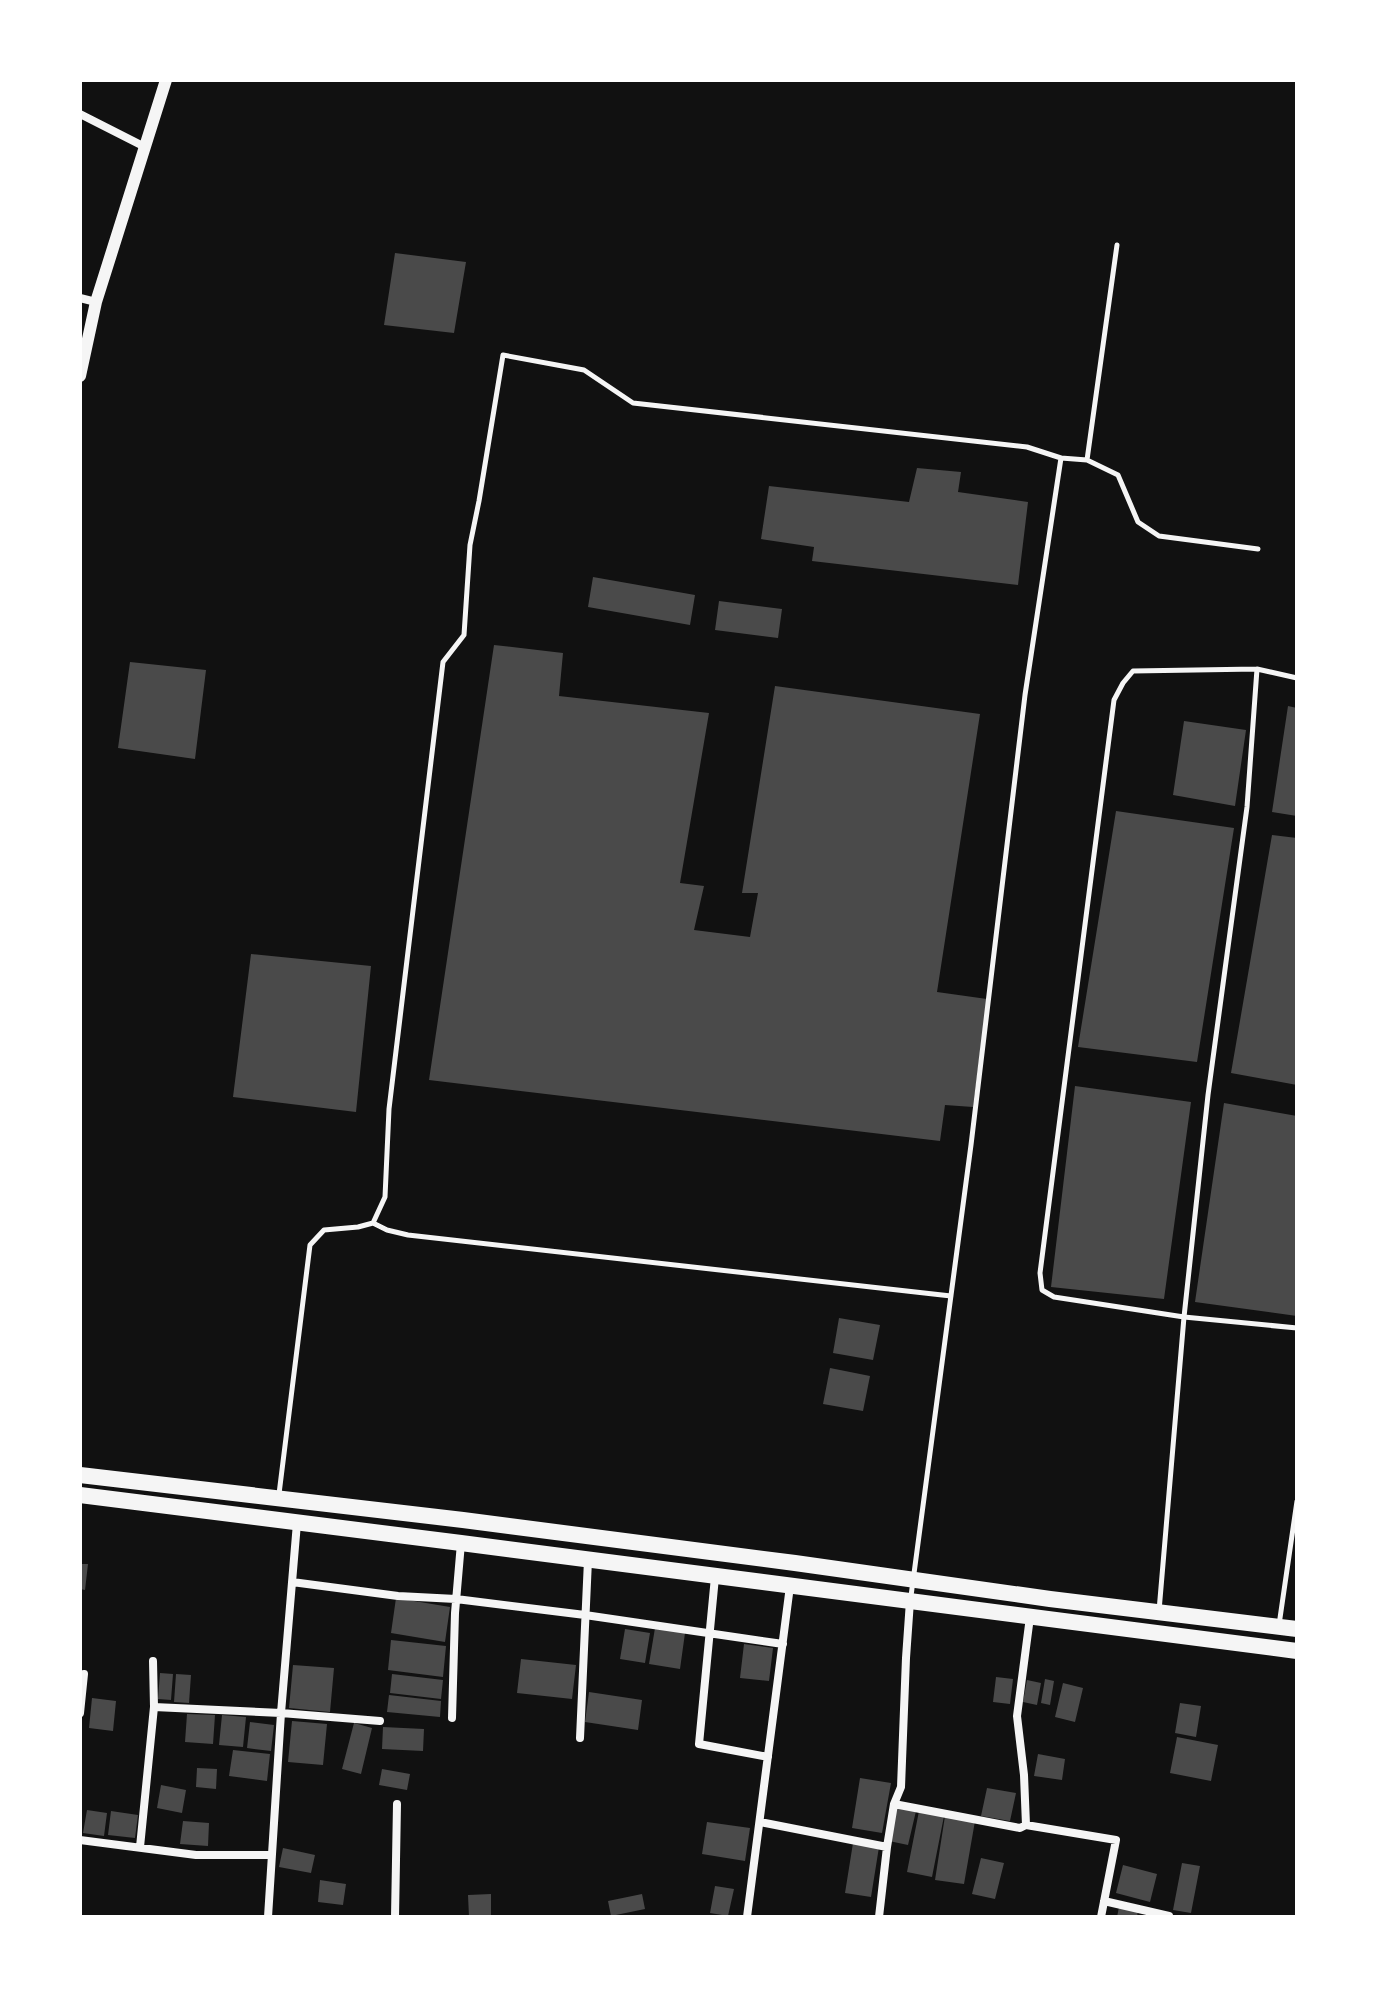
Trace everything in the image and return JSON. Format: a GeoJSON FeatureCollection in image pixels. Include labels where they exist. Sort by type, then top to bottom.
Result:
{"type":"FeatureCollection","features":[{"type":"Feature","properties":{"kind":"main road"},"geometry":{"type":"LineString","coordinates":[[80,1475],[795,1563],[1297,1629]]}},
{"type":"Feature","properties":{"kind":"main road"},"geometry":{"type":"LineString","coordinates":[[80,1495],[1297,1651]]}},
{"type":"Feature","properties":{"kind":"street"},"geometry":{"type":"LineString","coordinates":[[80,376],[96,302],[166,80]]}},
{"type":"Feature","properties":{"kind":"street"},"geometry":{"type":"LineString","coordinates":[[80,114],[145,147]]}},
{"type":"Feature","properties":{"kind":"street"},"geometry":{"type":"LineString","coordinates":[[80,298],[96,302]]}},
{"type":"Feature","properties":{"kind":"street"},"geometry":{"type":"LineString","coordinates":[[268,1917],[297,1522]]}},
{"type":"Feature","properties":{"kind":"street"},"geometry":{"type":"LineString","coordinates":[[452,1718],[461,1543]]}},
{"type":"Feature","properties":{"kind":"street"},"geometry":{"type":"LineString","coordinates":[[580,1738],[588,1560]]}},
{"type":"Feature","properties":{"kind":"street"},"geometry":{"type":"LineString","coordinates":[[715,1577],[699,1744],[768,1757]]}},
{"type":"Feature","properties":{"kind":"street"},"geometry":{"type":"LineString","coordinates":[[292,1582],[585,1615],[783,1644]]}},
{"type":"Feature","properties":{"kind":"street"},"geometry":{"type":"LineString","coordinates":[[747,1917],[790,1586]]}},
{"type":"Feature","properties":{"kind":"street"},"geometry":{"type":"LineString","coordinates":[[879,1917],[894,1804],[901,1787],[910,1601]]}},
{"type":"Feature","properties":{"kind":"street"},"geometry":{"type":"LineString","coordinates":[[1026,1825],[1017,1716],[1030,1617]]}},
{"type":"Feature","properties":{"kind":"street"},"geometry":{"type":"LineString","coordinates":[[140,1847],[154,1707],[153,1661]]}},
{"type":"Feature","properties":{"kind":"street"},"geometry":{"type":"LineString","coordinates":[[80,1713],[84,1674]]}},
{"type":"Feature","properties":{"kind":"street"},"geometry":{"type":"LineString","coordinates":[[154,1707],[380,1721]]}},
{"type":"Feature","properties":{"kind":"street"},"geometry":{"type":"LineString","coordinates":[[395,1917],[397,1804]]}},
{"type":"Feature","properties":{"kind":"street"},"geometry":{"type":"LineString","coordinates":[[894,1804],[1020,1828],[1026,1825],[1116,1840],[1101,1917]]}},
{"type":"Feature","properties":{"kind":"street"},"geometry":{"type":"LineString","coordinates":[[760,1822],[887,1847]]}},
{"type":"Feature","properties":{"kind":"street"},"geometry":{"type":"LineString","coordinates":[[80,1840],[196,1855],[272,1855]]}},
{"type":"Feature","properties":{"kind":"street"},"geometry":{"type":"LineString","coordinates":[[1104,1901],[1169,1916]]}},
{"type":"Feature","properties":{"kind":"lane"},"geometry":{"type":"LineString","coordinates":[[1087,460],[1117,245]]}},
{"type":"Feature","properties":{"kind":"lane"},"geometry":{"type":"LineString","coordinates":[[373,1223],[385,1197],[389,1109],[443,662],[464,635],[470,545],[503,355],[584,370],[633,403],[1027,447],[1061,458],[1087,460],[1118,475],[1138,522],[1159,536],[1258,549]]}},
{"type":"Feature","properties":{"kind":"lane"},"geometry":{"type":"LineString","coordinates":[[910,1601],[1025,695],[1061,458]]}},
{"type":"Feature","properties":{"kind":"lane"},"geometry":{"type":"LineString","coordinates":[[1159,1612],[1184,1317],[1208,1095],[1247,807],[1257,669]]}},
{"type":"Feature","properties":{"kind":"lane"},"geometry":{"type":"LineString","coordinates":[[1297,678],[1257,669],[1133,671],[1114,700],[1040,1273],[1042,1290],[1054,1297],[1184,1317],[1297,1328]]}},
{"type":"Feature","properties":{"kind":"lane"},"geometry":{"type":"LineString","coordinates":[[279,1499],[310,1245],[324,1230],[373,1223],[408,1235],[951,1296]]}},
{"type":"Feature","properties":{"kind":"lane"},"geometry":{"type":"LineString","coordinates":[[1279,1626],[1297,1501]]}},
{"type":"Feature","properties":{"kind":"building"},"geometry":{"type":"Polygon","coordinates":[[[395,253],[466,262],[454,333],[384,325],[395,253]]]}},
{"type":"Feature","properties":{"kind":"building"},"geometry":{"type":"Polygon","coordinates":[[[917,468],[961,472],[958,492],[1028,502],[1018,585],[812,561],[814,547],[761,539],[769,486],[909,502],[917,468]]]}},
{"type":"Feature","properties":{"kind":"building"},"geometry":{"type":"Polygon","coordinates":[[[593,577],[695,595],[690,625],[588,607],[593,577]]]}},
{"type":"Feature","properties":{"kind":"building"},"geometry":{"type":"Polygon","coordinates":[[[719,601],[782,609],[778,638],[715,630],[719,601]]]}},
{"type":"Feature","properties":{"kind":"building"},"geometry":{"type":"Polygon","coordinates":[[[494,645],[563,653],[559,696],[709,713],[680,883],[704,886],[694,930],[750,937],[758,893],[742,893],[775,686],[980,714],[937,992],[987,999],[973,1107],[945,1105],[940,1141],[429,1080],[494,645]]]}},
{"type":"Feature","properties":{"kind":"building"},"geometry":{"type":"Polygon","coordinates":[[[130,662],[206,670],[195,759],[118,748],[130,662]]]}},
{"type":"Feature","properties":{"kind":"building"},"geometry":{"type":"Polygon","coordinates":[[[1288,706],[1297,708],[1297,816],[1272,812],[1288,706]]]}},
{"type":"Feature","properties":{"kind":"building"},"geometry":{"type":"Polygon","coordinates":[[[1184,721],[1246,730],[1235,806],[1173,795],[1184,721]]]}},
{"type":"Feature","properties":{"kind":"building"},"geometry":{"type":"Polygon","coordinates":[[[1116,811],[1234,828],[1197,1062],[1078,1047],[1116,811]]]}},
{"type":"Feature","properties":{"kind":"building"},"geometry":{"type":"Polygon","coordinates":[[[1272,835],[1297,838],[1297,1085],[1231,1073],[1272,835]]]}},
{"type":"Feature","properties":{"kind":"building"},"geometry":{"type":"Polygon","coordinates":[[[251,954],[371,966],[356,1112],[233,1097],[251,954]]]}},
{"type":"Feature","properties":{"kind":"building"},"geometry":{"type":"Polygon","coordinates":[[[1075,1086],[1191,1102],[1164,1299],[1051,1287],[1075,1086]]]}},
{"type":"Feature","properties":{"kind":"building"},"geometry":{"type":"Polygon","coordinates":[[[1224,1103],[1297,1116],[1297,1316],[1195,1302],[1224,1103]]]}},
{"type":"Feature","properties":{"kind":"building"},"geometry":{"type":"Polygon","coordinates":[[[839,1318],[880,1325],[873,1360],[833,1353],[839,1318]]]}},
{"type":"Feature","properties":{"kind":"building"},"geometry":{"type":"Polygon","coordinates":[[[830,1368],[870,1376],[863,1411],[823,1404],[830,1368]]]}},
{"type":"Feature","properties":{"kind":"building"},"geometry":{"type":"Polygon","coordinates":[[[80,1564],[88,1564],[85,1590],[80,1589],[80,1564]]]}},
{"type":"Feature","properties":{"kind":"building"},"geometry":{"type":"Polygon","coordinates":[[[396,1598],[450,1607],[445,1642],[391,1633],[396,1598]]]}},
{"type":"Feature","properties":{"kind":"building"},"geometry":{"type":"Polygon","coordinates":[[[655,1628],[685,1633],[680,1669],[649,1664],[655,1628]]]}},
{"type":"Feature","properties":{"kind":"building"},"geometry":{"type":"Polygon","coordinates":[[[625,1629],[650,1633],[645,1663],[620,1659],[625,1629]]]}},
{"type":"Feature","properties":{"kind":"building"},"geometry":{"type":"Polygon","coordinates":[[[391,1640],[446,1646],[443,1677],[388,1670],[391,1640]]]}},
{"type":"Feature","properties":{"kind":"building"},"geometry":{"type":"Polygon","coordinates":[[[744,1644],[773,1648],[769,1681],[740,1678],[744,1644]]]}},
{"type":"Feature","properties":{"kind":"building"},"geometry":{"type":"Polygon","coordinates":[[[521,1659],[576,1665],[572,1699],[517,1693],[521,1659]]]}},
{"type":"Feature","properties":{"kind":"building"},"geometry":{"type":"Polygon","coordinates":[[[293,1665],[334,1668],[330,1712],[289,1708],[293,1665]]]}},
{"type":"Feature","properties":{"kind":"building"},"geometry":{"type":"Polygon","coordinates":[[[160,1673],[173,1674],[171,1700],[158,1699],[160,1673]]]}},
{"type":"Feature","properties":{"kind":"building"},"geometry":{"type":"Polygon","coordinates":[[[176,1674],[191,1675],[189,1703],[174,1702],[176,1674]]]}},
{"type":"Feature","properties":{"kind":"building"},"geometry":{"type":"Polygon","coordinates":[[[392,1674],[443,1680],[441,1699],[390,1693],[392,1674]]]}},
{"type":"Feature","properties":{"kind":"building"},"geometry":{"type":"Polygon","coordinates":[[[996,1677],[1013,1679],[1010,1704],[993,1702],[996,1677]]]}},
{"type":"Feature","properties":{"kind":"building"},"geometry":{"type":"Polygon","coordinates":[[[1045,1679],[1054,1681],[1050,1705],[1041,1703],[1045,1679]]]}},
{"type":"Feature","properties":{"kind":"building"},"geometry":{"type":"Polygon","coordinates":[[[1027,1680],[1041,1683],[1037,1705],[1023,1702],[1027,1680]]]}},
{"type":"Feature","properties":{"kind":"building"},"geometry":{"type":"Polygon","coordinates":[[[1063,1683],[1083,1688],[1075,1722],[1055,1717],[1063,1683]]]}},
{"type":"Feature","properties":{"kind":"building"},"geometry":{"type":"Polygon","coordinates":[[[589,1692],[642,1700],[638,1730],[585,1722],[589,1692]]]}},
{"type":"Feature","properties":{"kind":"building"},"geometry":{"type":"Polygon","coordinates":[[[389,1695],[441,1701],[440,1717],[387,1712],[389,1695]]]}},
{"type":"Feature","properties":{"kind":"building"},"geometry":{"type":"Polygon","coordinates":[[[92,1698],[116,1701],[113,1731],[89,1728],[92,1698]]]}},
{"type":"Feature","properties":{"kind":"building"},"geometry":{"type":"Polygon","coordinates":[[[1180,1703],[1201,1706],[1196,1737],[1175,1733],[1180,1703]]]}},
{"type":"Feature","properties":{"kind":"building"},"geometry":{"type":"Polygon","coordinates":[[[187,1714],[215,1715],[213,1744],[185,1742],[187,1714]]]}},
{"type":"Feature","properties":{"kind":"building"},"geometry":{"type":"Polygon","coordinates":[[[222,1715],[246,1717],[243,1747],[219,1745],[222,1715]]]}},
{"type":"Feature","properties":{"kind":"building"},"geometry":{"type":"Polygon","coordinates":[[[292,1721],[327,1724],[323,1765],[288,1762],[292,1721]]]}},
{"type":"Feature","properties":{"kind":"building"},"geometry":{"type":"Polygon","coordinates":[[[250,1722],[274,1725],[271,1751],[247,1748],[250,1722]]]}},
{"type":"Feature","properties":{"kind":"building"},"geometry":{"type":"Polygon","coordinates":[[[354,1723],[372,1728],[361,1774],[342,1769],[354,1723]]]}},
{"type":"Feature","properties":{"kind":"building"},"geometry":{"type":"Polygon","coordinates":[[[383,1727],[424,1729],[423,1751],[382,1749],[383,1727]]]}},
{"type":"Feature","properties":{"kind":"building"},"geometry":{"type":"Polygon","coordinates":[[[1177,1737],[1218,1745],[1211,1781],[1170,1773],[1177,1737]]]}},
{"type":"Feature","properties":{"kind":"building"},"geometry":{"type":"Polygon","coordinates":[[[233,1750],[270,1754],[267,1781],[229,1776],[233,1750]]]}},
{"type":"Feature","properties":{"kind":"building"},"geometry":{"type":"Polygon","coordinates":[[[1038,1754],[1065,1759],[1062,1780],[1034,1776],[1038,1754]]]}},
{"type":"Feature","properties":{"kind":"building"},"geometry":{"type":"Polygon","coordinates":[[[197,1768],[217,1769],[216,1789],[196,1787],[197,1768]]]}},
{"type":"Feature","properties":{"kind":"building"},"geometry":{"type":"Polygon","coordinates":[[[382,1769],[410,1774],[407,1790],[379,1785],[382,1769]]]}},
{"type":"Feature","properties":{"kind":"building"},"geometry":{"type":"Polygon","coordinates":[[[860,1778],[891,1783],[882,1833],[852,1828],[860,1778]]]}},
{"type":"Feature","properties":{"kind":"building"},"geometry":{"type":"Polygon","coordinates":[[[161,1785],[186,1790],[182,1813],[157,1808],[161,1785]]]}},
{"type":"Feature","properties":{"kind":"building"},"geometry":{"type":"Polygon","coordinates":[[[987,1788],[1016,1793],[1010,1821],[981,1816],[987,1788]]]}},
{"type":"Feature","properties":{"kind":"building"},"geometry":{"type":"Polygon","coordinates":[[[896,1807],[916,1811],[908,1845],[889,1841],[896,1807]]]}},
{"type":"Feature","properties":{"kind":"building"},"geometry":{"type":"Polygon","coordinates":[[[87,1810],[107,1813],[104,1836],[83,1833],[87,1810]]]}},
{"type":"Feature","properties":{"kind":"building"},"geometry":{"type":"Polygon","coordinates":[[[111,1811],[138,1815],[135,1838],[108,1835],[111,1811]]]}},
{"type":"Feature","properties":{"kind":"building"},"geometry":{"type":"Polygon","coordinates":[[[919,1811],[944,1816],[932,1877],[907,1872],[919,1811]]]}},
{"type":"Feature","properties":{"kind":"building"},"geometry":{"type":"Polygon","coordinates":[[[945,1816],[975,1821],[964,1884],[935,1880],[945,1816]]]}},
{"type":"Feature","properties":{"kind":"building"},"geometry":{"type":"Polygon","coordinates":[[[183,1821],[209,1823],[208,1846],[180,1844],[183,1821]]]}},
{"type":"Feature","properties":{"kind":"building"},"geometry":{"type":"Polygon","coordinates":[[[707,1822],[750,1828],[745,1861],[702,1854],[707,1822]]]}},
{"type":"Feature","properties":{"kind":"building"},"geometry":{"type":"Polygon","coordinates":[[[853,1843],[879,1847],[871,1897],[845,1893],[853,1843]]]}},
{"type":"Feature","properties":{"kind":"building"},"geometry":{"type":"Polygon","coordinates":[[[283,1848],[315,1855],[311,1873],[279,1867],[283,1848]]]}},
{"type":"Feature","properties":{"kind":"building"},"geometry":{"type":"Polygon","coordinates":[[[981,1858],[1004,1863],[995,1899],[972,1894],[981,1858]]]}},
{"type":"Feature","properties":{"kind":"building"},"geometry":{"type":"Polygon","coordinates":[[[1182,1863],[1200,1866],[1191,1913],[1173,1910],[1182,1863]]]}},
{"type":"Feature","properties":{"kind":"building"},"geometry":{"type":"Polygon","coordinates":[[[1123,1865],[1157,1874],[1150,1902],[1116,1893],[1123,1865]]]}},
{"type":"Feature","properties":{"kind":"building"},"geometry":{"type":"Polygon","coordinates":[[[320,1880],[346,1884],[343,1905],[318,1902],[320,1880]]]}},
{"type":"Feature","properties":{"kind":"building"},"geometry":{"type":"Polygon","coordinates":[[[715,1886],[734,1889],[728,1916],[710,1913],[715,1886]]]}},
{"type":"Feature","properties":{"kind":"building"},"geometry":{"type":"Polygon","coordinates":[[[491,1894],[491,1917],[469,1917],[468,1895],[491,1894]]]}},
{"type":"Feature","properties":{"kind":"building"},"geometry":{"type":"Polygon","coordinates":[[[642,1894],[645,1909],[611,1916],[608,1901],[642,1894]]]}},
{"type":"Feature","properties":{"kind":"building"},"geometry":{"type":"Polygon","coordinates":[[[1119,1907],[1138,1911],[1137,1917],[1117,1917],[1119,1907]]]}}]}
